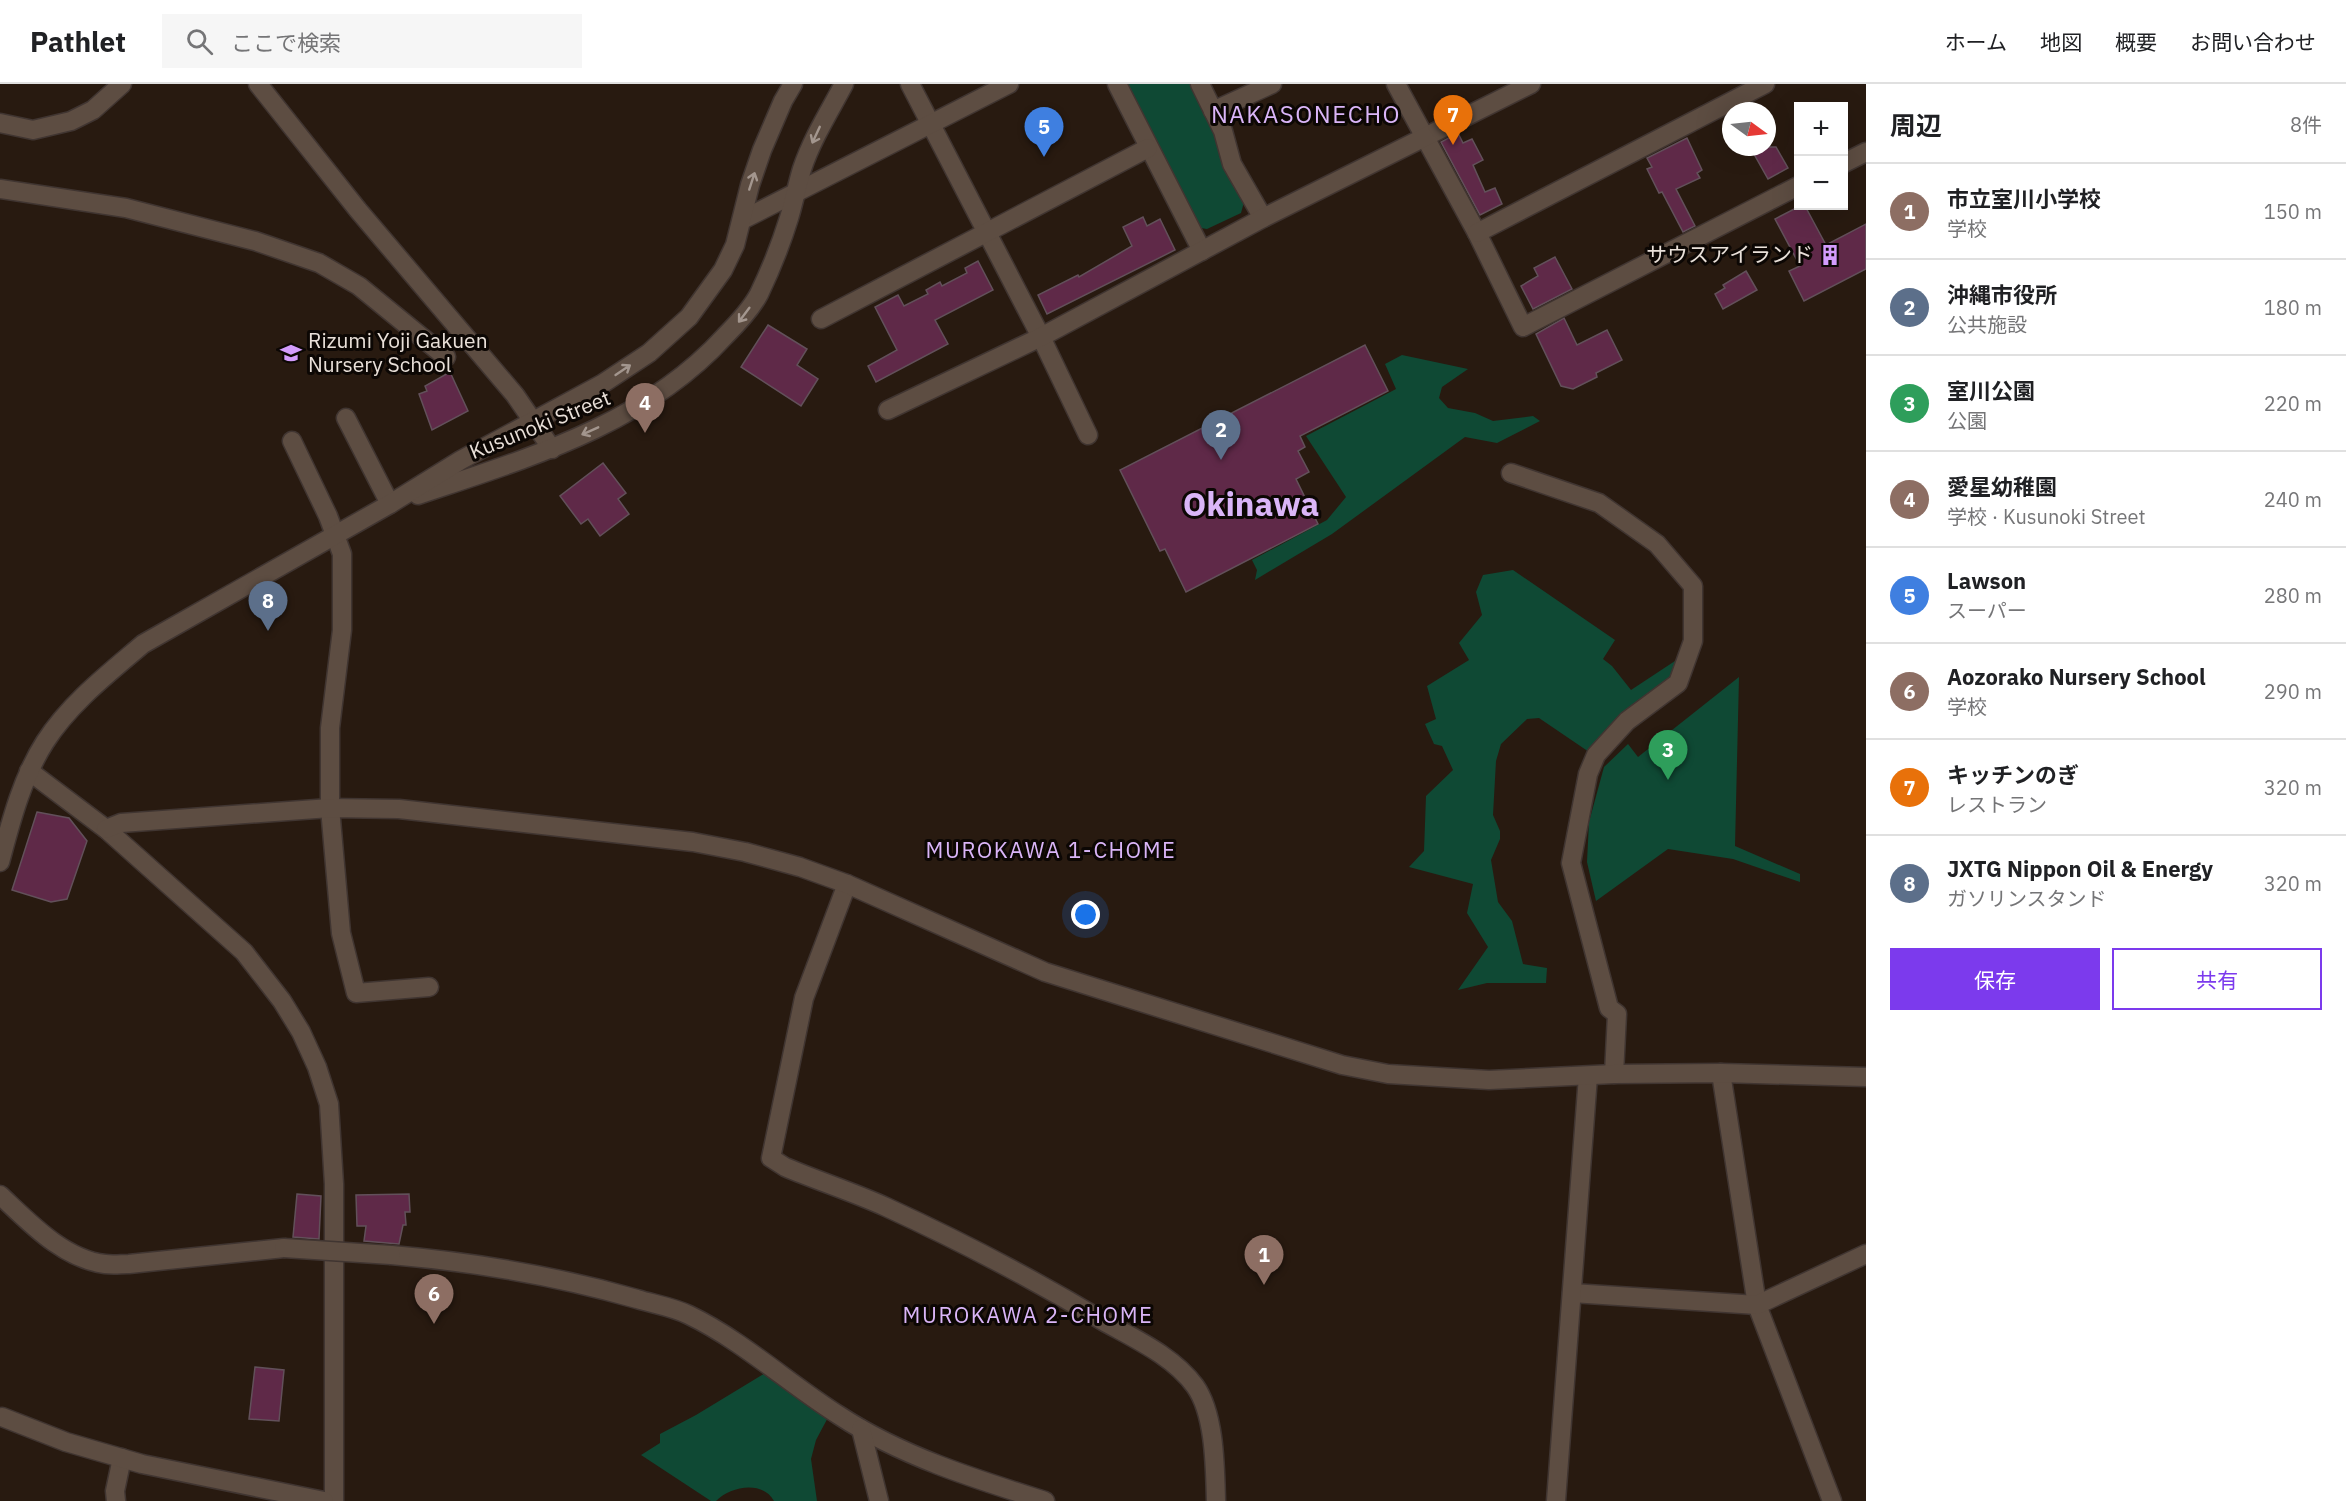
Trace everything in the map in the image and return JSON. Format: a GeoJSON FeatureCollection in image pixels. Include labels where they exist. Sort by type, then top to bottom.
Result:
{"type":"FeatureCollection","features":[{"type":"Feature","properties":{"kind":"street"},"geometry":{"type":"LineString","coordinates":[[0,123],[33,129],[70,121],[93,110],[122,84]]}},
{"type":"Feature","properties":{"kind":"street"},"geometry":{"type":"LineString","coordinates":[[258,84],[358,210],[515,395],[552,448]]}},
{"type":"Feature","properties":{"kind":"street","name":"Kusunoki Street"},"geometry":{"type":"LineString","coordinates":[[0,862],[11,819],[29,771],[45,742],[63,719],[108,673],[143,644],[335,533],[390,504],[461,460],[602,384],[649,353],[689,317],[723,270],[735,245],[750,185],[762,150],[783,101],[793,84]]}},
{"type":"Feature","properties":{"kind":"street","name":"Kusunoki Street"},"geometry":{"type":"LineString","coordinates":[[390,504],[552,448],[623,416],[678,381],[709,354],[758,297],[774,262],[802,170],[818,131],[844,84]]}},
{"type":"Feature","properties":{"kind":"street"},"geometry":{"type":"LineString","coordinates":[[910,84],[1041,337],[1088,435]]}},
{"type":"Feature","properties":{"kind":"street"},"geometry":{"type":"LineString","coordinates":[[742,220],[1009,84]]}},
{"type":"Feature","properties":{"kind":"street"},"geometry":{"type":"LineString","coordinates":[[1117,84],[1202,252]]}},
{"type":"Feature","properties":{"kind":"street"},"geometry":{"type":"LineString","coordinates":[[1200,84],[1223,131],[1232,164],[1263,218]]}},
{"type":"Feature","properties":{"kind":"street"},"geometry":{"type":"LineString","coordinates":[[1213,111],[1272,84]]}},
{"type":"Feature","properties":{"kind":"street"},"geometry":{"type":"LineString","coordinates":[[888,410],[1041,337],[1263,218],[1531,84]]}},
{"type":"Feature","properties":{"kind":"street"},"geometry":{"type":"LineString","coordinates":[[1477,233],[1765,84]]}},
{"type":"Feature","properties":{"kind":"street"},"geometry":{"type":"LineString","coordinates":[[1399,85],[1477,233],[1522,327],[1794,188]]}},
{"type":"Feature","properties":{"kind":"street"},"geometry":{"type":"LineString","coordinates":[[821,319],[1148,148]]}},
{"type":"Feature","properties":{"kind":"street"},"geometry":{"type":"LineString","coordinates":[[1848,161],[1866,152]]}},
{"type":"Feature","properties":{"kind":"street"},"geometry":{"type":"LineString","coordinates":[[0,189],[126,208],[255,241],[319,263],[360,286],[446,357]]}},
{"type":"Feature","properties":{"kind":"street"},"geometry":{"type":"LineString","coordinates":[[346,418],[390,504]]}},
{"type":"Feature","properties":{"kind":"street"},"geometry":{"type":"LineString","coordinates":[[292,441],[335,533],[342,554],[342,630],[330,728],[330,808],[340,933],[356,993],[429,987]]}},
{"type":"Feature","properties":{"kind":"street"},"geometry":{"type":"LineString","coordinates":[[1511,473],[1599,503],[1657,544],[1693,586],[1693,641],[1678,683],[1626,721],[1596,755],[1588,774],[1571,863],[1609,1008],[1617,1014],[1614,1074]]}},
{"type":"Feature","properties":{"kind":"street"},"geometry":{"type":"LineString","coordinates":[[29,771],[106,829],[205,914],[244,952],[282,1001],[301,1032],[317,1067],[329,1104],[334,1184],[334,1501]]}},
{"type":"Feature","properties":{"kind":"street"},"geometry":{"type":"LineString","coordinates":[[106,829],[121,823],[330,808],[399,809],[693,842],[767,858],[847,884],[1045,972],[1342,1065],[1388,1074],[1438,1079],[1489,1080],[1614,1074],[1721,1073],[1866,1077]]}},
{"type":"Feature","properties":{"kind":"street"},"geometry":{"type":"LineString","coordinates":[[847,884],[804,998],[771,1158],[785,1167],[884,1206],[1027,1276],[1158,1353],[1180,1369],[1196,1388],[1206,1413],[1215,1461],[1216,1501]]}},
{"type":"Feature","properties":{"kind":"street"},"geometry":{"type":"LineString","coordinates":[[1721,1073],[1757,1305],[1832,1501]]}},
{"type":"Feature","properties":{"kind":"street"},"geometry":{"type":"LineString","coordinates":[[1556,1501],[1588,1076]]}},
{"type":"Feature","properties":{"kind":"street"},"geometry":{"type":"LineString","coordinates":[[0,1195],[55,1243],[81,1258],[105,1264],[129,1264],[284,1248],[391,1255],[467,1263],[607,1291],[688,1314],[734,1342],[840,1416],[895,1447],[1043,1501]]}},
{"type":"Feature","properties":{"kind":"street"},"geometry":{"type":"LineString","coordinates":[[1572,1293],[1757,1305],[1866,1254]]}},
{"type":"Feature","properties":{"kind":"street"},"geometry":{"type":"LineString","coordinates":[[1,1417],[66,1442],[122,1458],[324,1501]]}},
{"type":"Feature","properties":{"kind":"street"},"geometry":{"type":"LineString","coordinates":[[861,1429],[879,1501]]}},
{"type":"Feature","properties":{"kind":"street"},"geometry":{"type":"LineString","coordinates":[[116,1501],[115,1491],[122,1458]]}},
{"type":"Feature","properties":{"kind":"green space"},"geometry":{"type":"Polygon","coordinates":[[[1125,84],[1193,84],[1244,202],[1241,213],[1207,229],[1195,227],[1125,84]]]}},
{"type":"Feature","properties":{"kind":"green space"},"geometry":{"type":"Polygon","coordinates":[[[1402,355],[1468,369],[1442,387],[1439,398],[1448,408],[1475,413],[1493,421],[1533,416],[1540,421],[1497,443],[1465,437],[1332,534],[1255,580],[1257,570],[1252,560],[1327,520],[1346,497],[1306,436],[1396,389],[1385,364],[1402,355]]]}},
{"type":"Feature","properties":{"kind":"green space"},"geometry":{"type":"Polygon","coordinates":[[[1513,570],[1615,640],[1603,659],[1612,666],[1631,690],[1681,657],[1674,678],[1592,754],[1539,718],[1527,719],[1501,744],[1496,761],[1493,815],[1500,831],[1500,839],[1491,860],[1498,902],[1512,921],[1523,964],[1547,968],[1546,983],[1487,983],[1458,990],[1488,947],[1467,913],[1473,884],[1409,867],[1424,851],[1426,796],[1453,770],[1442,746],[1434,744],[1425,724],[1436,719],[1427,686],[1469,660],[1459,643],[1482,615],[1476,592],[1483,575],[1513,570]]]}},
{"type":"Feature","properties":{"kind":"green space"},"geometry":{"type":"Polygon","coordinates":[[[1739,677],[1735,846],[1800,874],[1800,882],[1733,859],[1668,849],[1596,901],[1587,862],[1589,822],[1604,767],[1628,744],[1638,757],[1739,677]]]}},
{"type":"Feature","properties":{"kind":"green space"},"geometry":{"type":"Polygon","coordinates":[[[772,1369],[832,1410],[816,1440],[811,1459],[817,1501],[774,1501],[762,1490],[746,1488],[729,1492],[716,1501],[711,1501],[641,1455],[660,1443],[660,1434],[772,1369]]]}},
{"type":"Feature","properties":{"kind":"building"},"geometry":{"type":"Polygon","coordinates":[[[1458,133],[1463,143],[1472,139],[1483,160],[1473,165],[1485,192],[1495,188],[1502,204],[1480,215],[1441,142],[1458,133]]]}},
{"type":"Feature","properties":{"kind":"building"},"geometry":{"type":"Polygon","coordinates":[[[1687,138],[1702,170],[1697,173],[1700,178],[1676,189],[1695,226],[1683,232],[1647,169],[1652,167],[1647,158],[1687,138]]]}},
{"type":"Feature","properties":{"kind":"building"},"geometry":{"type":"Polygon","coordinates":[[[1776,147],[1788,168],[1768,179],[1755,156],[1776,156],[1776,147]]]}},
{"type":"Feature","properties":{"kind":"building","name":"サウスアイランド"},"geometry":{"type":"Polygon","coordinates":[[[1794,209],[1807,210],[1826,245],[1866,224],[1866,269],[1804,301],[1789,271],[1800,266],[1775,219],[1794,209]]]}},
{"type":"Feature","properties":{"kind":"building"},"geometry":{"type":"Polygon","coordinates":[[[1143,217],[1147,226],[1160,219],[1175,250],[1047,314],[1038,295],[1078,275],[1079,277],[1132,246],[1123,227],[1143,217]]]}},
{"type":"Feature","properties":{"kind":"building"},"geometry":{"type":"Polygon","coordinates":[[[1555,257],[1572,289],[1533,309],[1521,286],[1538,276],[1534,268],[1555,257]]]}},
{"type":"Feature","properties":{"kind":"building"},"geometry":{"type":"Polygon","coordinates":[[[978,261],[993,290],[935,320],[948,344],[876,382],[868,366],[897,350],[875,307],[898,295],[904,306],[928,294],[926,290],[940,282],[942,286],[967,273],[965,268],[978,261]]]}},
{"type":"Feature","properties":{"kind":"building"},"geometry":{"type":"Polygon","coordinates":[[[1746,271],[1757,290],[1723,309],[1715,294],[1725,288],[1723,285],[1746,271]]]}},
{"type":"Feature","properties":{"kind":"building"},"geometry":{"type":"Polygon","coordinates":[[[1564,318],[1577,345],[1607,330],[1622,360],[1596,373],[1597,377],[1573,389],[1561,386],[1536,334],[1564,318]]]}},
{"type":"Feature","properties":{"kind":"building"},"geometry":{"type":"Polygon","coordinates":[[[768,325],[807,349],[797,365],[818,379],[801,406],[741,367],[768,325]]]}},
{"type":"Feature","properties":{"kind":"building"},"geometry":{"type":"Polygon","coordinates":[[[1365,345],[1388,391],[1300,436],[1305,447],[1298,451],[1309,472],[1296,479],[1318,524],[1186,592],[1165,549],[1160,551],[1120,470],[1365,345]]]}},
{"type":"Feature","properties":{"kind":"building"},"geometry":{"type":"Polygon","coordinates":[[[450,372],[468,411],[432,430],[419,394],[427,391],[425,386],[450,372]]]}},
{"type":"Feature","properties":{"kind":"building"},"geometry":{"type":"Polygon","coordinates":[[[603,463],[626,493],[618,499],[629,514],[600,536],[588,519],[581,524],[560,496],[603,463]]]}},
{"type":"Feature","properties":{"kind":"building"},"geometry":{"type":"Polygon","coordinates":[[[37,812],[69,818],[87,841],[67,899],[51,902],[12,890],[37,812]]]}},
{"type":"Feature","properties":{"kind":"building"},"geometry":{"type":"Polygon","coordinates":[[[297,1194],[321,1196],[319,1239],[293,1237],[297,1194]]]}},
{"type":"Feature","properties":{"kind":"building"},"geometry":{"type":"Polygon","coordinates":[[[409,1194],[410,1212],[405,1212],[406,1225],[403,1225],[399,1244],[364,1241],[366,1226],[357,1226],[356,1195],[409,1194]]]}},
{"type":"Feature","properties":{"kind":"building"},"geometry":{"type":"Polygon","coordinates":[[[255,1367],[284,1370],[279,1421],[249,1419],[255,1367]]]}},
{"type":"Feature","properties":{"kind":"place","name":"キッチンのぎ"},"geometry":{"type":"Point","coordinates":[1453,145]}},
{"type":"Feature","properties":{"kind":"place","name":"Lawson"},"geometry":{"type":"Point","coordinates":[1044,157]}},
{"type":"Feature","properties":{"kind":"place","name":"サウスアイランド"},"geometry":{"type":"Point","coordinates":[1830,255]}},
{"type":"Feature","properties":{"kind":"place","name":"Rizumi Yoji Gakuen Nursery School"},"geometry":{"type":"Point","coordinates":[291,353]}},
{"type":"Feature","properties":{"kind":"place","name":"愛星幼稚園"},"geometry":{"type":"Point","coordinates":[645,433]}},
{"type":"Feature","properties":{"kind":"place","name":"沖縄市役所"},"geometry":{"type":"Point","coordinates":[1221,460]}},
{"type":"Feature","properties":{"kind":"place","name":"JXTG Nippon Oil & Energy"},"geometry":{"type":"Point","coordinates":[268,631]}},
{"type":"Feature","properties":{"kind":"place","name":"室川公園"},"geometry":{"type":"Point","coordinates":[1668,780]}},
{"type":"Feature","properties":{"kind":"place","name":"市立室川小学校"},"geometry":{"type":"Point","coordinates":[1264,1285]}},
{"type":"Feature","properties":{"kind":"place","name":"Aozorako Nursery School"},"geometry":{"type":"Point","coordinates":[434,1324]}},
{"type":"Feature","properties":{"kind":"district","name":"NAKASONECHO"},"geometry":{"type":"Point","coordinates":[1306,115]}},
{"type":"Feature","properties":{"kind":"district","name":"Okinawa"},"geometry":{"type":"Point","coordinates":[1251,504]}},
{"type":"Feature","properties":{"kind":"district","name":"MUROKAWA 1-CHOME"},"geometry":{"type":"Point","coordinates":[1051,850]}},
{"type":"Feature","properties":{"kind":"district","name":"MUROKAWA 2-CHOME"},"geometry":{"type":"Point","coordinates":[1028,1315]}}]}
